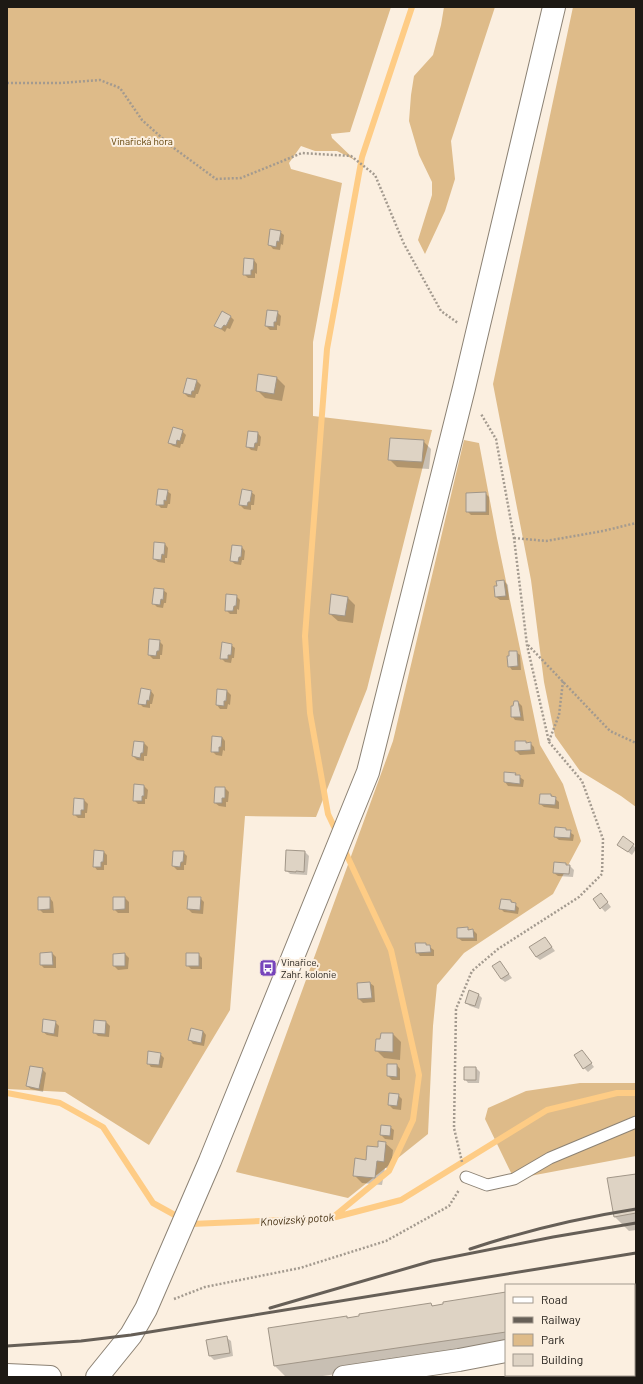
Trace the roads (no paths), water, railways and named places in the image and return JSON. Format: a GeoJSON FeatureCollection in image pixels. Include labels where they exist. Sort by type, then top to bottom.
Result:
{"type":"FeatureCollection","features":[{"type":"Feature","properties":{"kind":"main road"},"geometry":{"type":"LineString","coordinates":[[97,1377],[131,1335],[146,1309],[210,1161],[368,772],[477,336],[554,7]]}},
{"type":"Feature","properties":{"kind":"main road"},"geometry":{"type":"LineString","coordinates":[[344,1377],[459,1360],[505,1351]]}},
{"type":"Feature","properties":{"kind":"main road"},"geometry":{"type":"LineString","coordinates":[[7,1375],[50,1377]]}},
{"type":"Feature","properties":{"kind":"lane"},"geometry":{"type":"LineString","coordinates":[[466,1177],[487,1185],[514,1179],[550,1158],[636,1122]]}},
{"type":"Feature","properties":{"kind":"waterway"},"geometry":{"type":"LineString","coordinates":[[337,833],[328,814],[310,713],[305,636],[327,349],[362,157],[412,7]]}},
{"type":"Feature","properties":{"kind":"waterway"},"geometry":{"type":"LineString","coordinates":[[332,1218],[389,1171],[413,1120],[419,1075],[391,950],[343,847]]}},
{"type":"Feature","properties":{"kind":"waterway","name":"Knovízský potok"},"geometry":{"type":"LineString","coordinates":[[7,1093],[60,1103],[103,1127],[153,1203],[191,1224],[332,1218],[401,1200],[547,1110],[617,1093],[636,1093]]}},
{"type":"Feature","properties":{"kind":"railway"},"geometry":{"type":"LineString","coordinates":[[470,1249],[511,1236],[552,1226],[636,1209]]}},
{"type":"Feature","properties":{"kind":"railway"},"geometry":{"type":"LineString","coordinates":[[270,1308],[432,1261],[553,1237],[636,1223]]}},
{"type":"Feature","properties":{"kind":"railway"},"geometry":{"type":"LineString","coordinates":[[7,1346],[81,1341],[131,1335],[636,1253]]}},
{"type":"Feature","properties":{"kind":"place","name":"Vinařice, Zahr. kolonie"},"geometry":{"type":"Point","coordinates":[268,968]}},
{"type":"Feature","properties":{"kind":"park label","name":"Vinařická hora"},"geometry":{"type":"Point","coordinates":[142,141]}}]}
